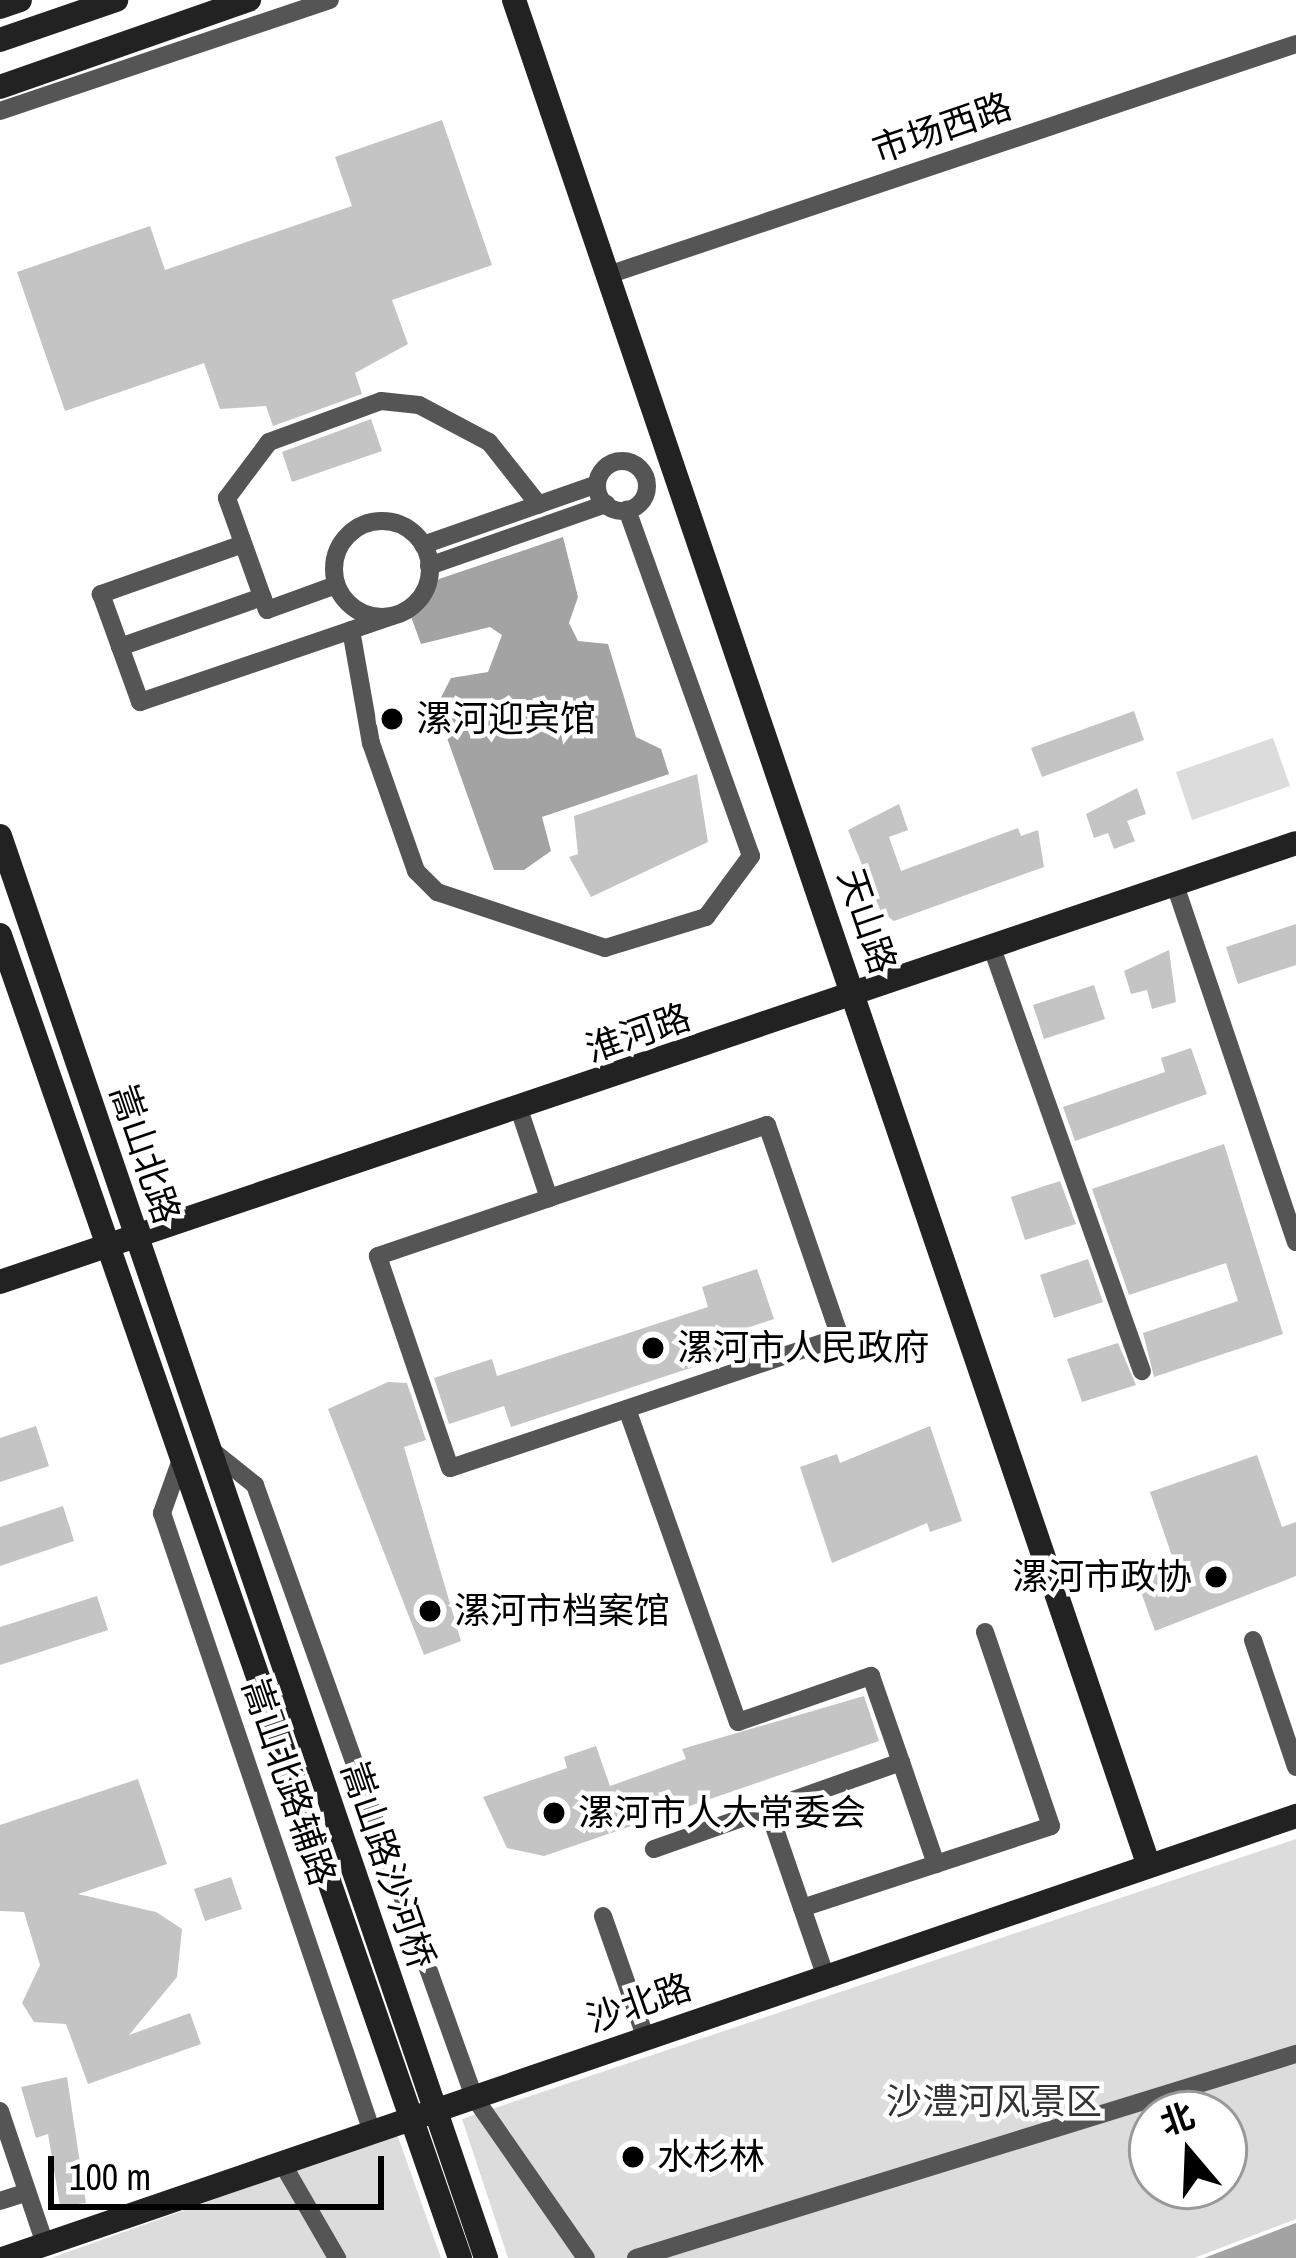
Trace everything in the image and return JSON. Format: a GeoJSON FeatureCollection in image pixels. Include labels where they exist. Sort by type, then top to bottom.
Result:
{"type":"FeatureCollection","features":[{"type":"Feature","properties":{"kind":"street"},"geometry":{"type":"LineString","coordinates":[[0,7],[20,0]]}},
{"type":"Feature","properties":{"kind":"street"},"geometry":{"type":"LineString","coordinates":[[0,40],[116,0]]}},
{"type":"Feature","properties":{"kind":"street"},"geometry":{"type":"LineString","coordinates":[[0,87],[249,0]]}},
{"type":"Feature","properties":{"kind":"street"},"geometry":{"type":"LineString","coordinates":[[0,111],[330,0]]}},
{"type":"Feature","properties":{"kind":"street","name":"天山路"},"geometry":{"type":"LineString","coordinates":[[514,0],[1149,1866]]}},
{"type":"Feature","properties":{"kind":"street","name":"市场西路"},"geometry":{"type":"LineString","coordinates":[[608,275],[1296,44]]}},
{"type":"Feature","properties":{"kind":"street"},"geometry":{"type":"LineString","coordinates":[[337,585],[267,610],[227,498],[269,442],[381,401],[419,405],[489,442],[539,505]]}},
{"type":"Feature","properties":{"kind":"street"},"geometry":{"type":"LineString","coordinates":[[423,545],[597,484],[610,463],[644,474],[673,464]]}},
{"type":"Feature","properties":{"kind":"street"},"geometry":{"type":"LineString","coordinates":[[429,566],[605,504],[627,509],[644,498],[644,474]]}},
{"type":"Feature","properties":{"kind":"street"},"geometry":{"type":"LineString","coordinates":[[597,484],[605,504]]}},
{"type":"Feature","properties":{"kind":"street"},"geometry":{"type":"LineString","coordinates":[[351,630],[371,743],[416,871],[437,892],[604,948],[706,917],[752,856],[627,509]]}},
{"type":"Feature","properties":{"kind":"street"},"geometry":{"type":"LineString","coordinates":[[243,544],[100,594],[140,702],[392,616],[416,604],[429,566],[423,545],[393,523],[356,529],[339,548],[337,585],[352,608],[392,616]]}},
{"type":"Feature","properties":{"kind":"street"},"geometry":{"type":"LineString","coordinates":[[120,647],[262,597]]}},
{"type":"Feature","properties":{"kind":"street","name":"嵩山北路"},"geometry":{"type":"LineString","coordinates":[[0,836],[136,1240],[194,1450]]}},
{"type":"Feature","properties":{"kind":"street","name":"淮河路"},"geometry":{"type":"LineString","coordinates":[[0,1282],[520,1112],[1296,843]]}},
{"type":"Feature","properties":{"kind":"street"},"geometry":{"type":"LineString","coordinates":[[1175,885],[1286,1182],[1296,1242]]}},
{"type":"Feature","properties":{"kind":"street","name":"嵩山北路"},"geometry":{"type":"LineString","coordinates":[[0,935],[110,1249],[211,1499]]}},
{"type":"Feature","properties":{"kind":"street"},"geometry":{"type":"LineString","coordinates":[[992,948],[1142,1371]]}},
{"type":"Feature","properties":{"kind":"street"},"geometry":{"type":"LineString","coordinates":[[520,1112],[549,1198]]}},
{"type":"Feature","properties":{"kind":"street"},"geometry":{"type":"LineString","coordinates":[[767,1125],[840,1337],[450,1468],[378,1256],[549,1198],[767,1125]]}},
{"type":"Feature","properties":{"kind":"street"},"geometry":{"type":"LineString","coordinates":[[626,1408],[738,1722],[871,1676],[936,1864]]}},
{"type":"Feature","properties":{"kind":"street","name":"嵩山北路辅路"},"geometry":{"type":"LineString","coordinates":[[372,2132],[163,1513],[194,1450],[255,1485],[474,2097],[586,2258]]}},
{"type":"Feature","properties":{"kind":"street","name":"嵩山路沙河桥"},"geometry":{"type":"LineString","coordinates":[[211,1499],[460,2258]]}},
{"type":"Feature","properties":{"kind":"street","name":"嵩山路沙河桥"},"geometry":{"type":"LineString","coordinates":[[211,1499],[486,2258]]}},
{"type":"Feature","properties":{"kind":"street"},"geometry":{"type":"LineString","coordinates":[[802,1908],[1051,1826],[985,1632]]}},
{"type":"Feature","properties":{"kind":"street"},"geometry":{"type":"LineString","coordinates":[[1253,1640],[1296,1767]]}},
{"type":"Feature","properties":{"kind":"street"},"geometry":{"type":"LineString","coordinates":[[654,1849],[901,1762]]}},
{"type":"Feature","properties":{"kind":"street"},"geometry":{"type":"LineString","coordinates":[[768,1809],[826,1977]]}},
{"type":"Feature","properties":{"kind":"street","name":"沙北路"},"geometry":{"type":"LineString","coordinates":[[5,2258],[1296,1816]]}},
{"type":"Feature","properties":{"kind":"street"},"geometry":{"type":"LineString","coordinates":[[603,1916],[646,2038]]}},
{"type":"Feature","properties":{"kind":"street"},"geometry":{"type":"LineString","coordinates":[[636,2258],[1296,2054]]}},
{"type":"Feature","properties":{"kind":"street"},"geometry":{"type":"LineString","coordinates":[[0,2111],[45,2244]]}},
{"type":"Feature","properties":{"kind":"street"},"geometry":{"type":"LineString","coordinates":[[282,2163],[337,2258]]}},
{"type":"Feature","properties":{"kind":"street"},"geometry":{"type":"LineString","coordinates":[[0,2201],[27,2192]]}},
{"type":"Feature","properties":{"kind":"green space"},"geometry":{"type":"Polygon","coordinates":[[[1273,738],[1290,786],[1192,820],[1176,772],[1273,738]]]}},
{"type":"Feature","properties":{"kind":"green space","name":"沙澧河风景区"},"geometry":{"type":"Polygon","coordinates":[[[1296,1839],[1296,2219],[1194,2258],[508,2258],[462,2119],[1296,1839]]]}},
{"type":"Feature","properties":{"kind":"green space"},"geometry":{"type":"Polygon","coordinates":[[[397,2134],[441,2258],[51,2258],[397,2134]]]}},
{"type":"Feature","properties":{"kind":"shaded area"},"geometry":{"type":"Polygon","coordinates":[[[563,537],[578,597],[569,623],[578,641],[608,644],[636,737],[661,749],[669,774],[542,817],[551,851],[524,870],[494,870],[436,707],[451,678],[488,672],[502,635],[490,627],[421,644],[410,614],[439,579],[563,537]]]}},
{"type":"Feature","properties":{"kind":"shaded area"},"geometry":{"type":"Polygon","coordinates":[[[1296,2223],[1296,2258],[1204,2258],[1296,2223]]]}},
{"type":"Feature","properties":{"kind":"building"},"geometry":{"type":"Polygon","coordinates":[[[442,120],[492,265],[392,300],[408,344],[355,373],[362,394],[273,426],[266,406],[220,409],[204,363],[65,411],[17,272],[150,226],[165,270],[352,206],[335,157],[442,120]]]}},
{"type":"Feature","properties":{"kind":"building"},"geometry":{"type":"Polygon","coordinates":[[[371,419],[382,451],[292,482],[282,452],[371,419]]]}},
{"type":"Feature","properties":{"kind":"building"},"geometry":{"type":"Polygon","coordinates":[[[1134,711],[1144,740],[1042,777],[1031,748],[1134,711]]]}},
{"type":"Feature","properties":{"kind":"building"},"geometry":{"type":"Polygon","coordinates":[[[697,774],[708,842],[591,897],[569,857],[578,854],[574,816],[697,774]]]}},
{"type":"Feature","properties":{"kind":"building"},"geometry":{"type":"Polygon","coordinates":[[[1137,788],[1146,814],[1127,821],[1135,841],[1114,849],[1108,833],[1094,838],[1086,814],[1137,788]]]}},
{"type":"Feature","properties":{"kind":"building"},"geometry":{"type":"Polygon","coordinates":[[[899,804],[908,830],[889,837],[901,871],[1018,828],[1021,836],[1038,830],[1044,867],[894,921],[881,912],[848,830],[899,804]]]}},
{"type":"Feature","properties":{"kind":"building"},"geometry":{"type":"Polygon","coordinates":[[[1296,924],[1296,965],[1238,984],[1226,947],[1296,924]]]}},
{"type":"Feature","properties":{"kind":"building"},"geometry":{"type":"Polygon","coordinates":[[[1169,950],[1176,1002],[1152,1009],[1147,990],[1131,994],[1124,971],[1169,950]]]}},
{"type":"Feature","properties":{"kind":"building"},"geometry":{"type":"Polygon","coordinates":[[[1094,985],[1105,1019],[1044,1039],[1033,1005],[1094,985]]]}},
{"type":"Feature","properties":{"kind":"building"},"geometry":{"type":"Polygon","coordinates":[[[1191,1048],[1207,1094],[1075,1141],[1063,1107],[1165,1072],[1161,1058],[1191,1048]]]}},
{"type":"Feature","properties":{"kind":"building"},"geometry":{"type":"Polygon","coordinates":[[[1224,1144],[1283,1334],[1154,1377],[1143,1333],[1238,1301],[1226,1263],[1129,1295],[1092,1189],[1224,1144]]]}},
{"type":"Feature","properties":{"kind":"building"},"geometry":{"type":"Polygon","coordinates":[[[1060,1181],[1076,1224],[1025,1240],[1011,1197],[1060,1181]]]}},
{"type":"Feature","properties":{"kind":"building"},"geometry":{"type":"Polygon","coordinates":[[[1088,1259],[1103,1302],[1054,1318],[1040,1275],[1088,1259]]]}},
{"type":"Feature","properties":{"kind":"building","name":"漯河市人民政府"},"geometry":{"type":"Polygon","coordinates":[[[757,1269],[774,1319],[717,1338],[724,1357],[511,1427],[504,1406],[449,1424],[434,1378],[492,1359],[497,1376],[708,1307],[702,1287],[757,1269]]]}},
{"type":"Feature","properties":{"kind":"building"},"geometry":{"type":"Polygon","coordinates":[[[1118,1343],[1136,1385],[1082,1402],[1067,1359],[1118,1343]]]}},
{"type":"Feature","properties":{"kind":"building"},"geometry":{"type":"Polygon","coordinates":[[[388,1382],[407,1383],[426,1440],[404,1447],[461,1641],[424,1655],[328,1409],[388,1382]]]}},
{"type":"Feature","properties":{"kind":"building"},"geometry":{"type":"Polygon","coordinates":[[[36,1426],[49,1466],[0,1482],[0,1438],[36,1426]]]}},
{"type":"Feature","properties":{"kind":"building"},"geometry":{"type":"Polygon","coordinates":[[[930,1426],[962,1521],[930,1532],[927,1523],[832,1563],[800,1467],[837,1454],[840,1463],[930,1426]]]}},
{"type":"Feature","properties":{"kind":"building"},"geometry":{"type":"Polygon","coordinates":[[[1257,1455],[1282,1527],[1296,1522],[1296,1576],[1155,1631],[1136,1578],[1175,1565],[1150,1492],[1257,1455]]]}},
{"type":"Feature","properties":{"kind":"building"},"geometry":{"type":"Polygon","coordinates":[[[63,1506],[74,1541],[0,1566],[0,1527],[63,1506]]]}},
{"type":"Feature","properties":{"kind":"building"},"geometry":{"type":"Polygon","coordinates":[[[97,1596],[108,1630],[0,1665],[0,1627],[97,1596]]]}},
{"type":"Feature","properties":{"kind":"building"},"geometry":{"type":"Polygon","coordinates":[[[864,1696],[879,1741],[544,1856],[507,1848],[483,1797],[567,1768],[564,1757],[596,1746],[610,1786],[686,1759],[682,1749],[864,1696]]]}},
{"type":"Feature","properties":{"kind":"building"},"geometry":{"type":"Polygon","coordinates":[[[138,1779],[167,1864],[78,1894],[156,1912],[182,1929],[177,1977],[129,2035],[190,2013],[201,2044],[88,2084],[66,2024],[34,2022],[22,2003],[40,1965],[24,1912],[0,1911],[0,1825],[138,1779]]]}},
{"type":"Feature","properties":{"kind":"building"},"geometry":{"type":"Polygon","coordinates":[[[231,1877],[242,1909],[205,1921],[194,1889],[231,1877]]]}},
{"type":"Feature","properties":{"kind":"building"},"geometry":{"type":"Polygon","coordinates":[[[67,2077],[86,2203],[60,2206],[48,2134],[36,2138],[21,2087],[67,2077]]]}},
{"type":"Feature","properties":{"kind":"place","name":"漯河迎宾馆"},"geometry":{"type":"Point","coordinates":[392,719]}},
{"type":"Feature","properties":{"kind":"place","name":"漯河市人民政府"},"geometry":{"type":"Point","coordinates":[653,1348]}},
{"type":"Feature","properties":{"kind":"place","name":"漯河市政协"},"geometry":{"type":"Point","coordinates":[1216,1577]}},
{"type":"Feature","properties":{"kind":"place","name":"漯河市档案馆"},"geometry":{"type":"Point","coordinates":[430,1611]}},
{"type":"Feature","properties":{"kind":"place","name":"漯河市人大常委会"},"geometry":{"type":"Point","coordinates":[554,1813]}},
{"type":"Feature","properties":{"kind":"place","name":"水杉林"},"geometry":{"type":"Point","coordinates":[633,2157]}}]}
